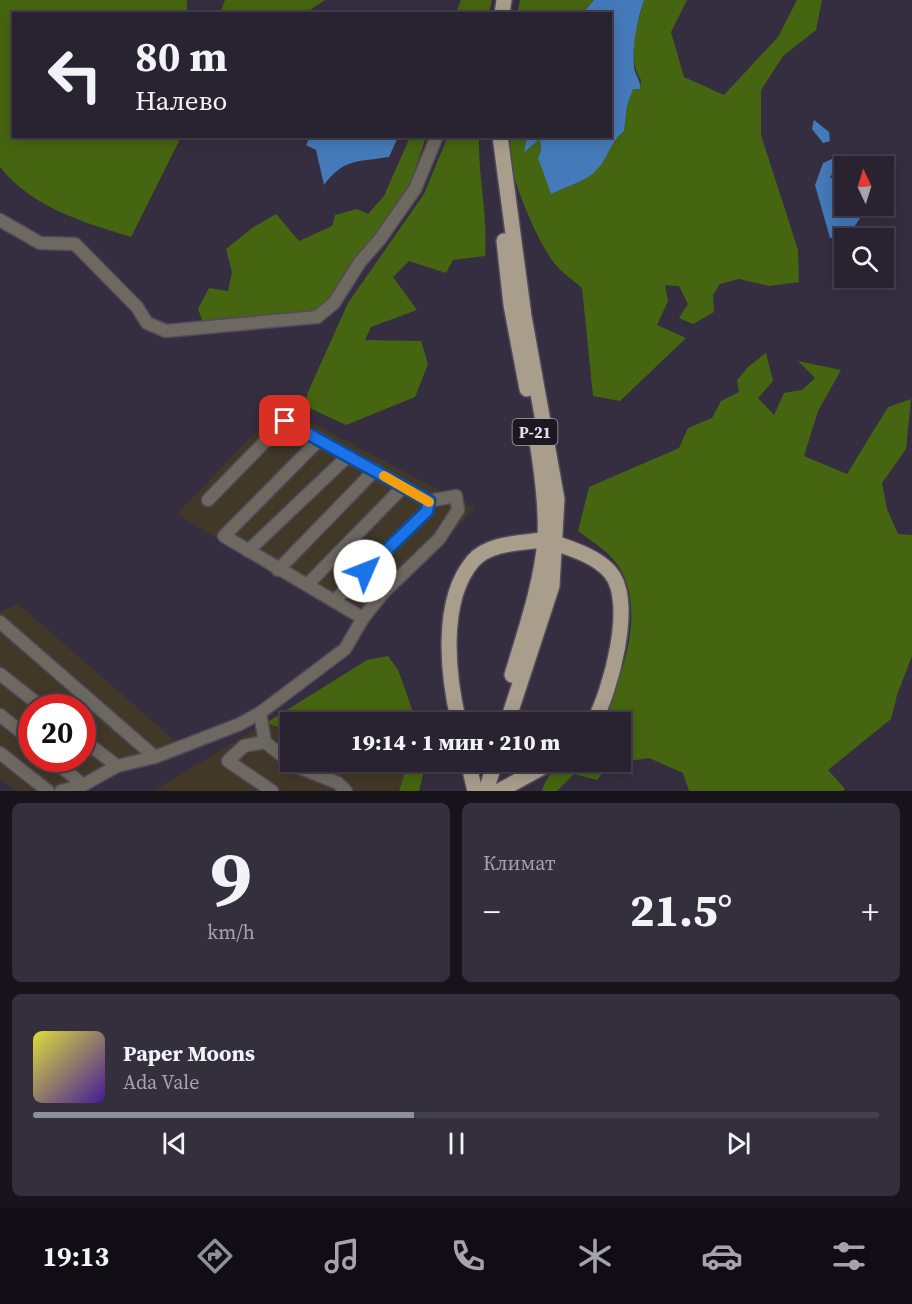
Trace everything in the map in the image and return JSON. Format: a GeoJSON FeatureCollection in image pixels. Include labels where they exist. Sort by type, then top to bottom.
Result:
{"type":"FeatureCollection","features":[{"type":"Feature","properties":{"kind":"main road","name":"Р-21"},"geometry":{"type":"LineString","coordinates":[[494,138],[508,282],[538,447],[545,523],[537,590],[500,712]]}},
{"type":"Feature","properties":{"kind":"main road"},"geometry":{"type":"LineString","coordinates":[[500,138],[524,316],[558,499],[552,586],[511,712]]}},
{"type":"Feature","properties":{"kind":"main road"},"geometry":{"type":"LineString","coordinates":[[457,712],[450,677],[449,637],[456,594],[465,574],[473,560],[490,549],[542,540]]}},
{"type":"Feature","properties":{"kind":"main road"},"geometry":{"type":"LineString","coordinates":[[558,543],[604,566],[612,574],[621,600],[613,667],[597,712]]}},
{"type":"Feature","properties":{"kind":"main road"},"geometry":{"type":"LineString","coordinates":[[471,772],[476,791]]}},
{"type":"Feature","properties":{"kind":"main road"},"geometry":{"type":"LineString","coordinates":[[476,791],[482,772]]}},
{"type":"Feature","properties":{"kind":"main road"},"geometry":{"type":"LineString","coordinates":[[486,791],[492,772]]}},
{"type":"Feature","properties":{"kind":"main road"},"geometry":{"type":"LineString","coordinates":[[499,791],[534,772]]}},
{"type":"Feature","properties":{"kind":"lane"},"geometry":{"type":"LineString","coordinates":[[0,220],[40,243],[75,244],[137,307],[147,323],[166,331],[317,317],[334,303],[360,262],[380,239],[415,189],[436,138]]}},
{"type":"Feature","properties":{"kind":"lane"},"geometry":{"type":"LineString","coordinates":[[61,791],[83,785],[117,766],[155,757],[240,724],[260,713],[345,649],[363,618],[384,592],[439,539],[458,510],[456,496],[429,501],[285,421],[208,500]]}},
{"type":"Feature","properties":{"kind":"lane"},"geometry":{"type":"LineString","coordinates":[[318,441],[224,536],[278,570],[363,618]]}},
{"type":"Feature","properties":{"kind":"lane"},"geometry":{"type":"LineString","coordinates":[[248,551],[348,456]]}},
{"type":"Feature","properties":{"kind":"lane"},"geometry":{"type":"LineString","coordinates":[[278,570],[375,470]]}},
{"type":"Feature","properties":{"kind":"lane"},"geometry":{"type":"LineString","coordinates":[[307,585],[404,487]]}},
{"type":"Feature","properties":{"kind":"lane"},"geometry":{"type":"LineString","coordinates":[[334,601],[427,511],[429,501]]}},
{"type":"Feature","properties":{"kind":"lane"},"geometry":{"type":"LineString","coordinates":[[0,622],[155,757]]}},
{"type":"Feature","properties":{"kind":"lane"},"geometry":{"type":"LineString","coordinates":[[0,674],[25,694]]}},
{"type":"Feature","properties":{"kind":"lane"},"geometry":{"type":"LineString","coordinates":[[260,713],[265,742],[295,766],[338,783],[346,791]]}},
{"type":"Feature","properties":{"kind":"lane"},"geometry":{"type":"LineString","coordinates":[[0,715],[18,730]]}},
{"type":"Feature","properties":{"kind":"lane"},"geometry":{"type":"LineString","coordinates":[[265,742],[244,746],[228,761],[272,791]]}},
{"type":"Feature","properties":{"kind":"lane"},"geometry":{"type":"LineString","coordinates":[[96,750],[117,766]]}},
{"type":"Feature","properties":{"kind":"lane"},"geometry":{"type":"LineString","coordinates":[[0,753],[48,791]]}},
{"type":"Feature","properties":{"kind":"lane"},"geometry":{"type":"LineString","coordinates":[[68,772],[83,785]]}},
{"type":"Feature","properties":{"kind":"shaded area"},"geometry":{"type":"Polygon","coordinates":[[[280,406],[475,509],[360,626],[177,514],[280,406]]]}},
{"type":"Feature","properties":{"kind":"shaded area"},"geometry":{"type":"Polygon","coordinates":[[[18,604],[179,744],[81,791],[16,791],[0,778],[0,612],[18,604]]]}},
{"type":"Feature","properties":{"kind":"shaded area"},"geometry":{"type":"Polygon","coordinates":[[[266,723],[280,727],[280,772],[405,772],[399,791],[153,791],[266,723]]]}},
{"type":"Feature","properties":{"kind":"green space"},"geometry":{"type":"Polygon","coordinates":[[[0,0],[187,0],[187,12],[12,12],[12,138],[180,138],[131,237],[95,226],[43,203],[13,181],[0,167],[0,0]]]}},
{"type":"Feature","properties":{"kind":"green space"},"geometry":{"type":"Polygon","coordinates":[[[225,0],[325,0],[307,12],[220,12],[225,0]]]}},
{"type":"Feature","properties":{"kind":"green space"},"geometry":{"type":"Polygon","coordinates":[[[461,0],[492,0],[489,12],[456,12],[461,0]]]}},
{"type":"Feature","properties":{"kind":"green space"},"geometry":{"type":"Polygon","coordinates":[[[520,0],[594,0],[584,12],[517,12],[520,0]]]}},
{"type":"Feature","properties":{"kind":"green space"},"geometry":{"type":"Polygon","coordinates":[[[644,0],[687,0],[671,32],[684,77],[724,95],[778,37],[797,0],[822,0],[816,30],[783,56],[761,90],[761,135],[798,250],[799,282],[769,286],[739,279],[720,284],[713,295],[714,312],[693,324],[679,318],[688,304],[679,286],[665,285],[668,301],[657,325],[686,338],[620,401],[593,396],[582,288],[554,263],[538,236],[511,167],[506,138],[527,138],[525,152],[540,138],[543,172],[561,189],[587,178],[615,139],[624,131],[627,106],[633,88],[640,89],[641,80],[634,62],[636,30],[644,0]]]}},
{"type":"Feature","properties":{"kind":"green space"},"geometry":{"type":"Polygon","coordinates":[[[410,138],[426,138],[409,188],[329,301],[315,312],[203,322],[198,309],[209,288],[228,291],[232,272],[226,249],[252,228],[276,214],[299,241],[332,226],[335,215],[357,209],[368,214],[384,196],[410,138]]]}},
{"type":"Feature","properties":{"kind":"green space"},"geometry":{"type":"Polygon","coordinates":[[[447,138],[479,138],[485,256],[453,260],[446,273],[409,261],[393,277],[417,310],[371,327],[365,340],[421,341],[428,364],[415,397],[346,425],[305,406],[308,392],[348,303],[424,194],[447,138]]]}},
{"type":"Feature","properties":{"kind":"green space"},"geometry":{"type":"Polygon","coordinates":[[[766,353],[773,381],[758,398],[774,415],[784,393],[802,390],[815,378],[798,361],[841,370],[818,411],[804,456],[847,474],[888,407],[911,399],[906,449],[882,483],[887,509],[898,534],[912,535],[912,656],[897,695],[891,719],[828,770],[845,789],[843,791],[689,791],[683,773],[649,758],[631,761],[631,712],[604,712],[622,669],[631,629],[631,609],[629,590],[614,560],[578,531],[589,487],[679,448],[688,428],[712,418],[721,401],[739,392],[737,380],[748,367],[766,353]]]}},
{"type":"Feature","properties":{"kind":"green space"},"geometry":{"type":"Polygon","coordinates":[[[388,656],[398,670],[413,712],[284,712],[367,660],[388,656]]]}},
{"type":"Feature","properties":{"kind":"green space"},"geometry":{"type":"Polygon","coordinates":[[[280,714],[280,727],[266,723],[280,714]]]}},
{"type":"Feature","properties":{"kind":"green space"},"geometry":{"type":"Polygon","coordinates":[[[405,772],[424,772],[419,791],[399,791],[405,772]]]}},
{"type":"Feature","properties":{"kind":"green space"},"geometry":{"type":"Polygon","coordinates":[[[553,772],[603,772],[597,780],[574,774],[557,791],[542,791],[553,772]]]}},
{"type":"Feature","properties":{"kind":"water"},"geometry":{"type":"Polygon","coordinates":[[[594,0],[644,0],[634,42],[634,67],[640,89],[633,89],[627,106],[624,131],[613,143],[595,172],[551,194],[538,158],[541,151],[540,138],[612,138],[612,12],[584,12],[594,0]]]}},
{"type":"Feature","properties":{"kind":"water"},"geometry":{"type":"Polygon","coordinates":[[[814,120],[829,132],[830,141],[823,143],[812,129],[814,120]]]}},
{"type":"Feature","properties":{"kind":"water"},"geometry":{"type":"Polygon","coordinates":[[[309,138],[398,138],[389,157],[360,161],[345,166],[331,176],[324,185],[316,150],[306,145],[309,138]]]}},
{"type":"Feature","properties":{"kind":"water"},"geometry":{"type":"Polygon","coordinates":[[[527,138],[540,138],[524,153],[527,138]]]}},
{"type":"Feature","properties":{"kind":"water"},"geometry":{"type":"Polygon","coordinates":[[[834,158],[834,171],[830,178],[834,178],[834,216],[861,216],[853,228],[834,228],[834,237],[830,238],[815,185],[823,163],[834,158]]]}},
{"type":"Feature","properties":{"kind":"slow traffic"},"geometry":{"type":"LineString","coordinates":[[384,476],[429,502]]}},
{"type":"Feature","properties":{"kind":"route"},"geometry":{"type":"LineString","coordinates":[[285,421],[429,501],[427,511],[365,571]]}}]}
